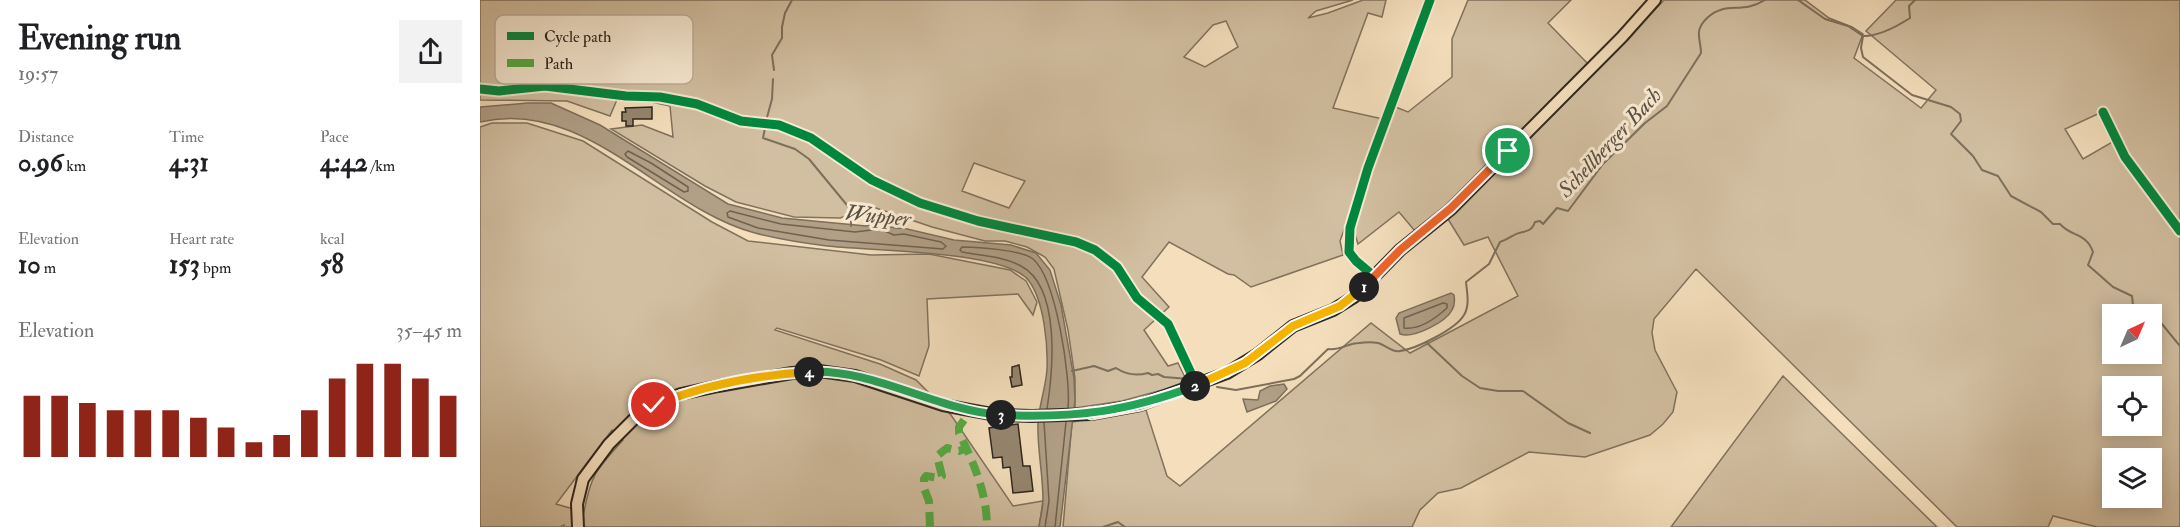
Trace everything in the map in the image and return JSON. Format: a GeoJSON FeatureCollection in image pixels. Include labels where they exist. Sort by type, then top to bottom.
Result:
{"type":"FeatureCollection","features":[{"type":"Feature","properties":{"kind":"main road"},"geometry":{"type":"LineString","coordinates":[[578,527],[577,504],[583,479],[609,444],[636,417],[654,405],[690,392],[792,373],[819,371],[855,376],[964,410],[998,415],[1082,415],[1140,405],[1219,376],[1258,354],[1293,326],[1345,304],[1400,250],[1451,208],[1622,37],[1655,0]]}},
{"type":"Feature","properties":{"kind":"street"},"geometry":{"type":"LineString","coordinates":[[1375,277],[1351,255],[1348,246],[1350,228],[1372,157],[1430,0]]}},
{"type":"Feature","properties":{"kind":"street"},"geometry":{"type":"LineString","coordinates":[[2103,112],[2125,157],[2180,231]]}},
{"type":"Feature","properties":{"kind":"shaded area"},"geometry":{"type":"Polygon","coordinates":[[[480,0],[1353,0],[1316,11],[1308,18],[1363,0],[1386,0],[1382,17],[1368,13],[1333,108],[1383,119],[1340,241],[1343,255],[1251,287],[1234,275],[1228,274],[1169,242],[1142,277],[1169,307],[1144,330],[1168,366],[1178,363],[1188,383],[1122,401],[1075,408],[1075,378],[1068,330],[1054,269],[1045,257],[1027,247],[1005,241],[985,241],[932,227],[873,207],[840,218],[794,217],[736,202],[705,186],[611,129],[642,125],[673,137],[670,106],[619,95],[610,116],[567,101],[480,100],[480,0]],[[1226,21],[1213,25],[1184,57],[1205,67],[1238,47],[1226,21]],[[974,163],[962,191],[1009,208],[1025,181],[974,163]]]}},
{"type":"Feature","properties":{"kind":"shaded area"},"geometry":{"type":"Polygon","coordinates":[[[1468,0],[1571,0],[1548,23],[1589,65],[1442,210],[1415,231],[1399,212],[1358,244],[1354,231],[1393,106],[1408,112],[1452,77],[1452,39],[1468,0]]]}},
{"type":"Feature","properties":{"kind":"shaded area"},"geometry":{"type":"Polygon","coordinates":[[[1664,0],[1805,0],[1829,18],[1863,34],[1854,58],[1921,108],[1936,90],[1866,31],[1896,0],[2180,0],[2180,527],[2097,527],[2053,516],[2048,527],[1957,527],[1696,269],[1654,319],[1652,333],[1655,350],[1677,392],[1673,412],[1650,435],[1585,457],[1529,452],[1461,488],[1438,493],[1420,510],[1412,527],[1063,527],[1072,422],[1146,410],[1167,476],[1180,486],[1371,323],[1410,353],[1518,296],[1488,237],[1464,245],[1448,219],[1664,0]],[[2102,112],[2065,129],[2083,159],[2116,140],[2102,112]]]}},
{"type":"Feature","properties":{"kind":"shaded area"},"geometry":{"type":"Polygon","coordinates":[[[492,123],[527,123],[583,141],[712,222],[748,241],[871,255],[929,254],[1010,270],[1026,281],[1037,302],[1033,315],[1018,294],[927,299],[929,346],[919,376],[881,360],[777,328],[775,330],[880,364],[916,380],[951,415],[1013,506],[1043,501],[1039,527],[564,527],[564,525],[560,527],[480,527],[480,127],[492,123]],[[612,430],[556,504],[584,512],[593,479],[623,440],[612,430]]]}},
{"type":"Feature","properties":{"kind":"shaded area"},"geometry":{"type":"Polygon","coordinates":[[[1783,376],[1937,527],[1671,527],[1783,376]]]}},
{"type":"Feature","properties":{"kind":"water"},"geometry":{"type":"Polygon","coordinates":[[[551,103],[600,125],[728,204],[782,218],[866,226],[880,224],[954,240],[1011,245],[1036,253],[1050,270],[1061,305],[1074,378],[1075,400],[1060,527],[1039,527],[1043,500],[1038,423],[1046,376],[1047,348],[1042,311],[1029,281],[1015,271],[994,263],[966,258],[827,246],[755,233],[721,220],[687,202],[622,159],[589,140],[554,125],[518,119],[480,122],[480,107],[551,103]]]}},
{"type":"Feature","properties":{"kind":"water"},"geometry":{"type":"Polygon","coordinates":[[[1451,293],[1454,295],[1454,306],[1443,320],[1421,332],[1400,334],[1396,318],[1399,313],[1451,293]]]}},
{"type":"Feature","properties":{"kind":"water"},"geometry":{"type":"Polygon","coordinates":[[[1284,384],[1287,389],[1276,401],[1247,412],[1243,399],[1258,400],[1260,391],[1270,386],[1284,384]]]}},
{"type":"Feature","properties":{"kind":"building"},"geometry":{"type":"Polygon","coordinates":[[[652,107],[652,119],[633,119],[633,126],[626,126],[626,121],[622,121],[622,112],[626,112],[625,108],[652,107]]]}},
{"type":"Feature","properties":{"kind":"building"},"geometry":{"type":"Polygon","coordinates":[[[1019,365],[1022,385],[1012,387],[1010,377],[1012,377],[1012,367],[1019,365]]]}},
{"type":"Feature","properties":{"kind":"building"},"geometry":{"type":"Polygon","coordinates":[[[1018,424],[1023,466],[1030,466],[1033,491],[1013,493],[1010,467],[1003,468],[1002,457],[993,458],[989,428],[1018,424]]]}},
{"type":"Feature","properties":{"kind":"waterway"},"geometry":{"type":"LineString","coordinates":[[774,70],[772,55],[782,38],[785,13],[792,0]]}},
{"type":"Feature","properties":{"kind":"waterway","name":"Schellberger Bach"},"geometry":{"type":"LineString","coordinates":[[1217,387],[1236,390],[1294,379],[1328,349],[1371,342],[1400,351],[1425,342],[1453,326],[1466,311],[1468,299],[1466,282],[1489,264],[1500,242],[1517,233],[1529,230],[1535,222],[1540,221],[1543,224],[1557,208],[1568,211],[1603,164],[1645,123],[1667,106],[1701,53],[1699,30],[1707,18],[1721,10],[1749,7],[1765,0]]}},
{"type":"Feature","properties":{"kind":"waterway","name":"Schellberger Bach"},"geometry":{"type":"LineString","coordinates":[[1798,0],[1825,19],[1848,26],[1863,36],[1861,48],[1863,57],[1912,95],[1951,107],[1960,114],[1961,121],[1951,134],[1973,156],[1982,170],[1998,176],[2011,196],[2041,212],[2053,224],[2060,224],[2086,241],[2093,252],[2088,265],[2113,287],[2132,296],[2133,304]]}},
{"type":"Feature","properties":{"kind":"waterway"},"geometry":{"type":"LineString","coordinates":[[1864,36],[1882,33],[1910,18],[1909,6],[1915,0]]}},
{"type":"Feature","properties":{"kind":"waterway"},"geometry":{"type":"LineString","coordinates":[[766,121],[772,99],[773,79]]}},
{"type":"Feature","properties":{"kind":"waterway","name":"Wupper"},"geometry":{"type":"LineString","coordinates":[[765,128],[763,138],[795,149],[809,159],[851,210],[851,226]]}},
{"type":"Feature","properties":{"kind":"waterway","name":"Schellberger Bach"},"geometry":{"type":"LineString","coordinates":[[2162,324],[2180,346]]}},
{"type":"Feature","properties":{"kind":"waterway"},"geometry":{"type":"LineString","coordinates":[[1427,343],[1462,376],[1480,388],[1523,391],[1568,423],[1590,433]]}},
{"type":"Feature","properties":{"kind":"waterway","name":"Schellberger Bach"},"geometry":{"type":"LineString","coordinates":[[1072,371],[1094,366],[1108,371],[1116,368],[1131,374],[1148,373],[1189,379]]}},
{"type":"Feature","properties":{"kind":"waterway"},"geometry":{"type":"LineString","coordinates":[[1103,527],[1118,522],[1125,527]]}},
{"type":"Feature","properties":{"kind":"marked path"},"geometry":{"type":"LineString","coordinates":[[964,420],[959,427],[959,433],[979,479],[985,503],[987,527]]}},
{"type":"Feature","properties":{"kind":"marked path"},"geometry":{"type":"LineString","coordinates":[[930,527],[929,501],[924,488],[924,479],[926,476],[939,478],[942,476],[937,456],[947,448],[959,451],[965,449]]}},
{"type":"Feature","properties":{"kind":"cycle path"},"geometry":{"type":"LineString","coordinates":[[1375,277],[1349,252],[1350,228],[1368,168],[1430,0]]}},
{"type":"Feature","properties":{"kind":"cycle path"},"geometry":{"type":"LineString","coordinates":[[480,89],[499,91],[545,86],[626,96],[660,97],[697,104],[741,121],[779,125],[811,138],[872,180],[920,203],[978,221],[1076,242],[1095,250],[1117,267],[1137,298],[1168,324],[1197,386],[1140,405],[1091,414]]}},
{"type":"Feature","properties":{"kind":"cycle path"},"geometry":{"type":"LineString","coordinates":[[2103,112],[2125,157],[2180,231]]}},
{"type":"Feature","properties":{"kind":"route"},"geometry":{"type":"LineString","coordinates":[[654,405],[681,394],[718,386],[792,373],[819,371],[855,376],[943,405],[998,415],[1092,414],[1140,405],[1197,386],[1227,373],[1258,354],[1293,326],[1348,302],[1400,250],[1451,208],[1508,151]]}}]}
